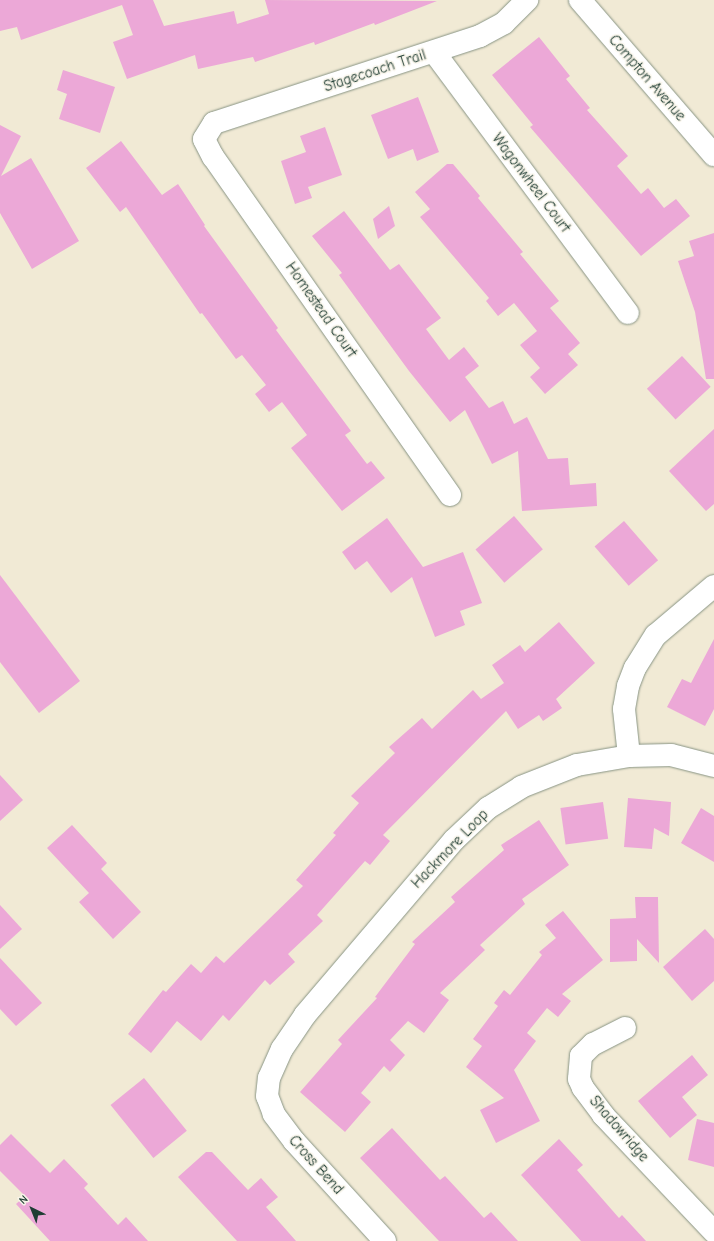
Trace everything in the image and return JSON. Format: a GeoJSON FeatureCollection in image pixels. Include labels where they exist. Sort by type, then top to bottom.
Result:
{"type":"FeatureCollection","features":[{"type":"Feature","properties":{"kind":"street","name":"Stagecoach Trail"},"geometry":{"type":"LineString","coordinates":[[214,123],[480,36],[504,23],[527,0]]}},
{"type":"Feature","properties":{"kind":"street","name":"Compton Avenue"},"geometry":{"type":"LineString","coordinates":[[580,0],[711,146]]}},
{"type":"Feature","properties":{"kind":"street","name":"Wagonwheel Court"},"geometry":{"type":"LineString","coordinates":[[434,52],[628,313]]}},
{"type":"Feature","properties":{"kind":"street","name":"Homestead Court"},"geometry":{"type":"LineString","coordinates":[[214,123],[204,139],[213,157],[450,495]]}},
{"type":"Feature","properties":{"kind":"street"},"geometry":{"type":"LineString","coordinates":[[629,756],[624,709],[628,686],[635,668],[656,635],[714,586]]}},
{"type":"Feature","properties":{"kind":"street","name":"Hackmore Loop"},"geometry":{"type":"LineString","coordinates":[[269,1078],[282,1049],[305,1015],[418,880],[454,840],[488,808],[521,787],[577,765],[629,756],[671,755],[714,766]]}},
{"type":"Feature","properties":{"kind":"street","name":"Shadowridge"},"geometry":{"type":"LineString","coordinates":[[626,1028],[593,1044],[581,1056],[579,1079],[583,1088],[603,1115],[714,1232]]}},
{"type":"Feature","properties":{"kind":"street","name":"Cross Bend"},"geometry":{"type":"LineString","coordinates":[[269,1078],[267,1096],[274,1114],[294,1141],[385,1241]]}},
{"type":"Feature","properties":{"kind":"building"},"geometry":{"type":"Polygon","coordinates":[[[0,0],[153,0],[164,26],[234,11],[237,24],[269,14],[265,0],[437,1],[375,25],[374,23],[315,45],[314,42],[255,62],[253,57],[198,69],[195,55],[127,79],[113,42],[133,35],[122,5],[21,40],[17,27],[0,31],[0,0]]]}},
{"type":"Feature","properties":{"kind":"building"},"geometry":{"type":"Polygon","coordinates":[[[539,37],[570,76],[566,79],[590,108],[587,110],[628,156],[617,166],[641,194],[648,188],[664,208],[676,199],[690,216],[641,256],[530,127],[533,125],[492,75],[539,37]]]}},
{"type":"Feature","properties":{"kind":"building"},"geometry":{"type":"Polygon","coordinates":[[[63,70],[115,87],[100,133],[59,119],[67,94],[57,90],[63,70]]]}},
{"type":"Feature","properties":{"kind":"building"},"geometry":{"type":"Polygon","coordinates":[[[418,97],[439,152],[417,161],[413,149],[388,159],[371,115],[418,97]]]}},
{"type":"Feature","properties":{"kind":"building"},"geometry":{"type":"Polygon","coordinates":[[[0,125],[21,136],[1,176],[31,158],[79,241],[32,269],[0,213],[0,125]]]}},
{"type":"Feature","properties":{"kind":"building"},"geometry":{"type":"Polygon","coordinates":[[[325,127],[342,175],[308,187],[312,198],[295,204],[281,161],[306,152],[300,136],[325,127]]]}},
{"type":"Feature","properties":{"kind":"building"},"geometry":{"type":"Polygon","coordinates":[[[121,141],[162,195],[178,184],[205,225],[204,226],[278,328],[276,330],[351,431],[345,435],[367,464],[371,461],[385,478],[342,511],[291,448],[307,435],[282,402],[269,412],[255,394],[266,385],[242,355],[236,359],[202,313],[200,314],[126,207],[120,212],[86,168],[121,141]]]}},
{"type":"Feature","properties":{"kind":"building"},"geometry":{"type":"Polygon","coordinates":[[[447,164],[453,164],[480,196],[478,198],[523,252],[520,254],[559,301],[550,308],[580,343],[568,354],[578,365],[545,394],[530,377],[540,368],[520,345],[537,331],[514,303],[498,316],[486,301],[489,298],[420,217],[430,209],[415,192],[447,164]]]}},
{"type":"Feature","properties":{"kind":"building"},"geometry":{"type":"Polygon","coordinates":[[[389,206],[395,226],[378,239],[373,219],[389,206]]]}},
{"type":"Feature","properties":{"kind":"building"},"geometry":{"type":"Polygon","coordinates":[[[344,211],[390,270],[399,264],[441,318],[426,329],[449,360],[464,347],[479,366],[465,377],[489,408],[503,401],[514,424],[527,417],[548,459],[568,458],[570,485],[596,483],[597,506],[522,511],[518,451],[492,464],[465,410],[450,422],[409,371],[339,275],[342,273],[312,236],[344,211]]]}},
{"type":"Feature","properties":{"kind":"building"},"geometry":{"type":"Polygon","coordinates":[[[714,233],[714,379],[706,379],[695,312],[678,261],[694,256],[689,241],[714,233]]]}},
{"type":"Feature","properties":{"kind":"building"},"geometry":{"type":"Polygon","coordinates":[[[682,356],[711,387],[676,419],[647,389],[682,356]]]}},
{"type":"Feature","properties":{"kind":"building"},"geometry":{"type":"Polygon","coordinates":[[[714,429],[714,504],[706,511],[669,471],[714,429]]]}},
{"type":"Feature","properties":{"kind":"building"},"geometry":{"type":"Polygon","coordinates":[[[514,516],[543,549],[504,583],[476,549],[514,516]]]}},
{"type":"Feature","properties":{"kind":"building"},"geometry":{"type":"Polygon","coordinates":[[[387,518],[423,567],[463,552],[482,603],[460,611],[465,625],[435,637],[412,577],[391,593],[367,561],[355,570],[342,552],[387,518]]]}},
{"type":"Feature","properties":{"kind":"building"},"geometry":{"type":"Polygon","coordinates":[[[624,521],[658,560],[629,586],[595,547],[624,521]]]}},
{"type":"Feature","properties":{"kind":"building"},"geometry":{"type":"Polygon","coordinates":[[[0,575],[80,681],[39,713],[0,662],[0,575]]]}},
{"type":"Feature","properties":{"kind":"building"},"geometry":{"type":"Polygon","coordinates":[[[559,622],[595,663],[556,699],[562,708],[543,721],[539,715],[518,729],[506,711],[383,835],[390,841],[370,865],[365,861],[317,915],[323,921],[288,954],[295,962],[270,985],[265,980],[229,1021],[223,1015],[201,1041],[177,1021],[151,1053],[128,1034],[163,990],[166,992],[191,964],[201,973],[216,956],[224,963],[303,886],[296,880],[336,835],[333,833],[359,803],[351,796],[395,753],[389,747],[422,718],[432,729],[473,690],[481,699],[504,683],[492,665],[520,645],[525,652],[559,622]]]}},
{"type":"Feature","properties":{"kind":"building"},"geometry":{"type":"Polygon","coordinates":[[[714,639],[714,709],[705,726],[667,707],[682,679],[691,683],[714,639]]]}},
{"type":"Feature","properties":{"kind":"building"},"geometry":{"type":"Polygon","coordinates":[[[0,775],[23,800],[0,821],[0,775]]]}},
{"type":"Feature","properties":{"kind":"building"},"geometry":{"type":"Polygon","coordinates":[[[628,798],[671,802],[669,836],[654,828],[652,849],[624,847],[628,798]]]}},
{"type":"Feature","properties":{"kind":"building"},"geometry":{"type":"Polygon","coordinates":[[[603,802],[608,839],[566,845],[560,808],[603,802]]]}},
{"type":"Feature","properties":{"kind":"building"},"geometry":{"type":"Polygon","coordinates":[[[701,808],[714,816],[714,862],[681,843],[701,808]]]}},
{"type":"Feature","properties":{"kind":"building"},"geometry":{"type":"Polygon","coordinates":[[[539,820],[569,865],[522,899],[525,904],[480,945],[485,950],[440,993],[449,1000],[424,1033],[408,1021],[390,1040],[405,1055],[390,1072],[384,1066],[361,1093],[371,1102],[345,1132],[300,1092],[342,1044],[338,1040],[377,998],[375,997],[415,944],[412,942],[455,902],[451,897],[504,850],[501,845],[539,820]]]}},
{"type":"Feature","properties":{"kind":"building"},"geometry":{"type":"Polygon","coordinates":[[[72,825],[107,863],[101,869],[141,912],[113,939],[79,902],[89,893],[47,848],[72,825]]]}},
{"type":"Feature","properties":{"kind":"building"},"geometry":{"type":"Polygon","coordinates":[[[635,897],[658,897],[659,963],[637,939],[637,961],[610,962],[610,919],[636,918],[635,897]]]}},
{"type":"Feature","properties":{"kind":"building"},"geometry":{"type":"Polygon","coordinates":[[[0,905],[22,929],[0,949],[0,905]]]}},
{"type":"Feature","properties":{"kind":"building"},"geometry":{"type":"Polygon","coordinates":[[[563,911],[603,960],[562,994],[571,1001],[558,1017],[547,1008],[527,1033],[536,1041],[514,1070],[540,1121],[496,1143],[480,1110],[504,1098],[466,1067],[482,1046],[473,1039],[498,1006],[494,1003],[504,990],[510,995],[542,955],[539,952],[556,938],[545,925],[563,911]]]}},
{"type":"Feature","properties":{"kind":"building"},"geometry":{"type":"Polygon","coordinates":[[[705,929],[714,939],[714,981],[692,1001],[663,967],[705,929]]]}},
{"type":"Feature","properties":{"kind":"building"},"geometry":{"type":"Polygon","coordinates":[[[0,958],[42,1003],[16,1026],[0,1009],[0,958]]]}},
{"type":"Feature","properties":{"kind":"building"},"geometry":{"type":"Polygon","coordinates":[[[692,1055],[708,1075],[682,1097],[697,1115],[670,1138],[638,1101],[692,1055]]]}},
{"type":"Feature","properties":{"kind":"building"},"geometry":{"type":"Polygon","coordinates":[[[144,1078],[187,1131],[153,1158],[111,1105],[144,1078]]]}},
{"type":"Feature","properties":{"kind":"building"},"geometry":{"type":"Polygon","coordinates":[[[697,1119],[714,1123],[714,1167],[688,1160],[697,1119]]]}},
{"type":"Feature","properties":{"kind":"building"},"geometry":{"type":"Polygon","coordinates":[[[392,1128],[440,1180],[445,1176],[484,1218],[491,1212],[518,1241],[439,1241],[360,1158],[392,1128]]]}},
{"type":"Feature","properties":{"kind":"building"},"geometry":{"type":"Polygon","coordinates":[[[11,1134],[50,1173],[64,1159],[88,1184],[84,1188],[118,1225],[126,1217],[148,1241],[50,1241],[16,1204],[25,1196],[0,1171],[0,1145],[11,1134]]]}},
{"type":"Feature","properties":{"kind":"building"},"geometry":{"type":"Polygon","coordinates":[[[559,1139],[583,1165],[577,1170],[619,1218],[622,1215],[646,1241],[581,1241],[521,1175],[559,1139]]]}},
{"type":"Feature","properties":{"kind":"building"},"geometry":{"type":"Polygon","coordinates":[[[206,1152],[212,1152],[248,1190],[261,1178],[278,1197],[266,1207],[296,1241],[237,1241],[178,1177],[206,1152]]]}}]}
